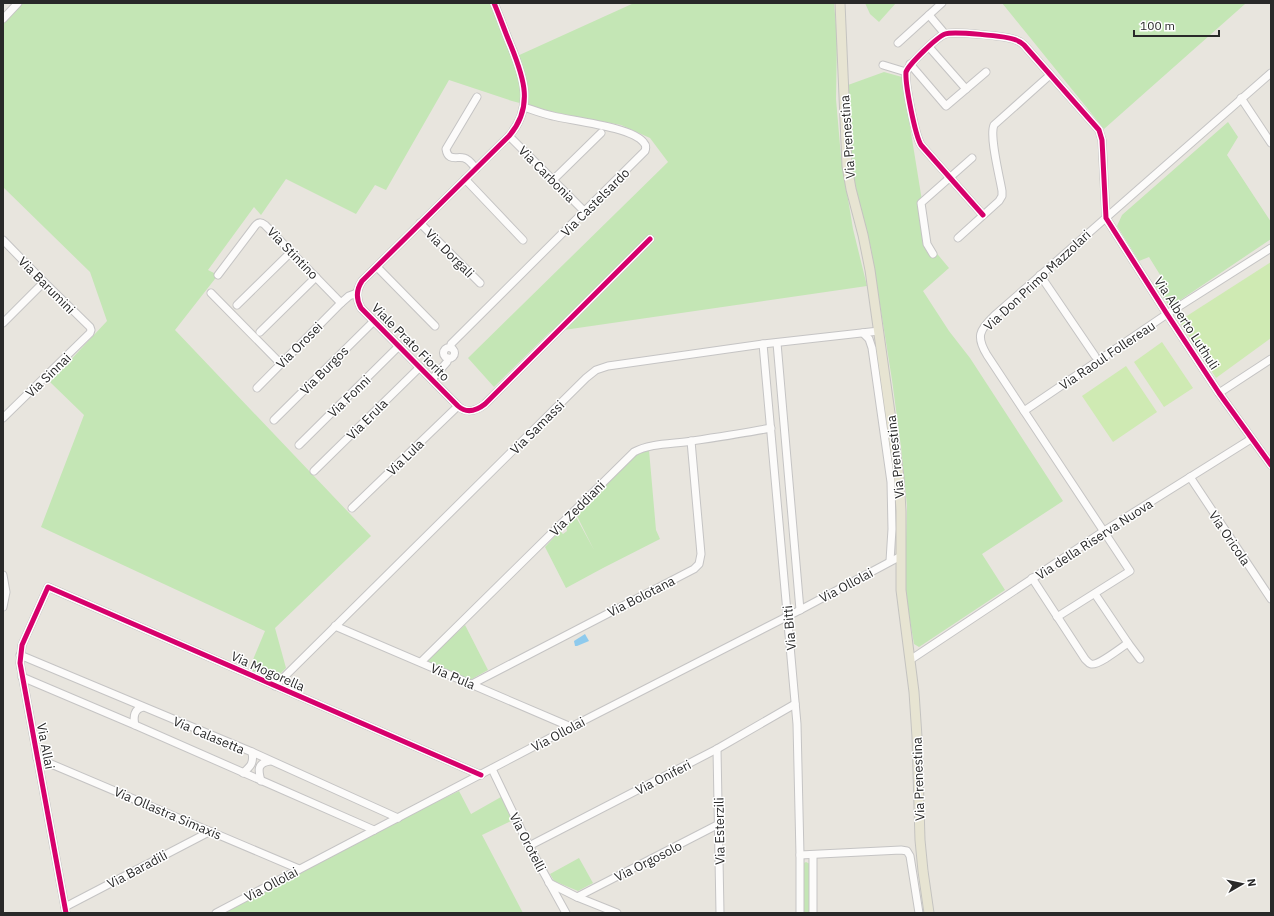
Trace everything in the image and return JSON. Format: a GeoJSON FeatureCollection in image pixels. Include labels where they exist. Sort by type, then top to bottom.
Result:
{"type":"FeatureCollection","features":[{"type":"Feature","properties":{"kind":"main road","name":"Via Prenestina"},"geometry":{"type":"LineString","coordinates":[[840,3],[847,166],[868,257],[899,473],[901,511],[901,590],[910,660],[916,726],[920,840],[929,913]]}},
{"type":"Feature","properties":{"kind":"street"},"geometry":{"type":"LineString","coordinates":[[3,19],[18,3]]}},
{"type":"Feature","properties":{"kind":"street"},"geometry":{"type":"LineString","coordinates":[[341,303],[349,296],[357,293],[359,285],[362,281],[509,136],[520,121],[524,107],[522,76],[494,3]]}},
{"type":"Feature","properties":{"kind":"street"},"geometry":{"type":"LineString","coordinates":[[898,43],[942,3]]}},
{"type":"Feature","properties":{"kind":"street"},"geometry":{"type":"LineString","coordinates":[[929,15],[945,34]]}},
{"type":"Feature","properties":{"kind":"street"},"geometry":{"type":"LineString","coordinates":[[983,215],[918,141],[906,72],[910,64],[945,34],[983,35],[1016,40],[1023,44],[1099,130],[1102,140],[1106,218]]}},
{"type":"Feature","properties":{"kind":"street"},"geometry":{"type":"LineString","coordinates":[[929,47],[966,89]]}},
{"type":"Feature","properties":{"kind":"street"},"geometry":{"type":"LineString","coordinates":[[910,64],[946,106],[986,72]]}},
{"type":"Feature","properties":{"kind":"street"},"geometry":{"type":"LineString","coordinates":[[883,65],[906,72]]}},
{"type":"Feature","properties":{"kind":"street","name":"Via Don Primo Mazzolari"},"geometry":{"type":"LineString","coordinates":[[1095,594],[1130,571],[987,355],[982,346],[980,336],[981,330],[1040,275],[1271,73]]}},
{"type":"Feature","properties":{"kind":"street"},"geometry":{"type":"LineString","coordinates":[[958,238],[1000,200],[1002,194],[992,130],[993,126],[1050,76]]}},
{"type":"Feature","properties":{"kind":"street"},"geometry":{"type":"LineString","coordinates":[[476,97],[446,149],[450,156],[455,158],[464,158],[476,169]]}},
{"type":"Feature","properties":{"kind":"street"},"geometry":{"type":"LineString","coordinates":[[1242,98],[1271,143]]}},
{"type":"Feature","properties":{"kind":"street","name":"Via Castelsardo"},"geometry":{"type":"LineString","coordinates":[[432,379],[447,362],[448,358],[445,356],[444,352],[451,348],[452,344],[646,150],[644,143],[640,139],[619,129],[552,116],[524,107]]}},
{"type":"Feature","properties":{"kind":"street"},"geometry":{"type":"LineString","coordinates":[[553,180],[601,133]]}},
{"type":"Feature","properties":{"kind":"street","name":"Via Carbonia"},"geometry":{"type":"LineString","coordinates":[[509,136],[585,212]]}},
{"type":"Feature","properties":{"kind":"street"},"geometry":{"type":"LineString","coordinates":[[933,254],[927,244],[921,203],[972,158]]}},
{"type":"Feature","properties":{"kind":"street"},"geometry":{"type":"LineString","coordinates":[[465,179],[523,240]]}},
{"type":"Feature","properties":{"kind":"street","name":"Via Alberto Luthuli"},"geometry":{"type":"LineString","coordinates":[[1106,218],[1167,314],[1251,439]]}},
{"type":"Feature","properties":{"kind":"street","name":"Via Stintino"},"geometry":{"type":"LineString","coordinates":[[218,275],[261,222],[341,303]]}},
{"type":"Feature","properties":{"kind":"street","name":"Via Dorgali"},"geometry":{"type":"LineString","coordinates":[[420,223],[480,284]]}},
{"type":"Feature","properties":{"kind":"street"},"geometry":{"type":"LineString","coordinates":[[458,406],[464,410],[471,411],[485,404],[650,239]]}},
{"type":"Feature","properties":{"kind":"street","name":"Via Barumini"},"geometry":{"type":"LineString","coordinates":[[3,240],[90,327],[91,330]]}},
{"type":"Feature","properties":{"kind":"street","name":"Via Raoul Follereau"},"geometry":{"type":"LineString","coordinates":[[1024,411],[1167,314],[1271,248]]}},
{"type":"Feature","properties":{"kind":"street"},"geometry":{"type":"LineString","coordinates":[[236,305],[291,252]]}},
{"type":"Feature","properties":{"kind":"street"},"geometry":{"type":"LineString","coordinates":[[376,267],[435,326]]}},
{"type":"Feature","properties":{"kind":"street"},"geometry":{"type":"LineString","coordinates":[[1040,275],[1095,356]]}},
{"type":"Feature","properties":{"kind":"street"},"geometry":{"type":"LineString","coordinates":[[260,332],[316,277]]}},
{"type":"Feature","properties":{"kind":"street"},"geometry":{"type":"LineString","coordinates":[[3,323],[44,282]]}},
{"type":"Feature","properties":{"kind":"street"},"geometry":{"type":"LineString","coordinates":[[211,293],[281,364]]}},
{"type":"Feature","properties":{"kind":"street","name":"Viale Prato Fiorito"},"geometry":{"type":"LineString","coordinates":[[357,293],[360,307],[458,406]]}},
{"type":"Feature","properties":{"kind":"street","name":"Via Orosei"},"geometry":{"type":"LineString","coordinates":[[257,388],[341,303]]}},
{"type":"Feature","properties":{"kind":"street","name":"Via Burgos"},"geometry":{"type":"LineString","coordinates":[[274,420],[374,321]]}},
{"type":"Feature","properties":{"kind":"street","name":"Via Sinnai"},"geometry":{"type":"LineString","coordinates":[[3,418],[90,333],[91,330]]}},
{"type":"Feature","properties":{"kind":"street","name":"Via Samassi"},"geometry":{"type":"LineString","coordinates":[[274,686],[586,378],[596,370],[608,366],[763,344],[879,331]]}},
{"type":"Feature","properties":{"kind":"street"},"geometry":{"type":"LineString","coordinates":[[863,333],[869,339],[871,345],[889,470],[892,514],[890,561]]}},
{"type":"Feature","properties":{"kind":"street","name":"Via Bitti"},"geometry":{"type":"LineString","coordinates":[[777,343],[800,610]]}},
{"type":"Feature","properties":{"kind":"street","name":"Via Bitti"},"geometry":{"type":"LineString","coordinates":[[763,344],[772,428],[798,741],[800,913]]}},
{"type":"Feature","properties":{"kind":"street","name":"Via Fonni"},"geometry":{"type":"LineString","coordinates":[[299,445],[399,346]]}},
{"type":"Feature","properties":{"kind":"street"},"geometry":{"type":"LineString","coordinates":[[1219,393],[1271,359]]}},
{"type":"Feature","properties":{"kind":"street","name":"Via Erula"},"geometry":{"type":"LineString","coordinates":[[314,471],[420,367]]}},
{"type":"Feature","properties":{"kind":"street","name":"Via Lula"},"geometry":{"type":"LineString","coordinates":[[352,508],[458,406]]}},
{"type":"Feature","properties":{"kind":"street","name":"Via Zeddiani"},"geometry":{"type":"LineString","coordinates":[[421,662],[632,454],[647,447],[691,442],[772,428]]}},
{"type":"Feature","properties":{"kind":"street"},"geometry":{"type":"LineString","coordinates":[[1251,439],[1268,454],[1271,465]]}},
{"type":"Feature","properties":{"kind":"street","name":"Via della Riserva Nuova"},"geometry":{"type":"LineString","coordinates":[[910,660],[1104,531],[1251,439]]}},
{"type":"Feature","properties":{"kind":"street","name":"Via Bolotana"},"geometry":{"type":"LineString","coordinates":[[472,684],[694,569],[699,564],[701,554],[691,442]]}},
{"type":"Feature","properties":{"kind":"street","name":"Via Oricola"},"geometry":{"type":"LineString","coordinates":[[1190,477],[1271,599]]}},
{"type":"Feature","properties":{"kind":"street","name":"Via Ollolai"},"geometry":{"type":"LineString","coordinates":[[216,913],[571,727],[800,610],[901,556]]}},
{"type":"Feature","properties":{"kind":"street"},"geometry":{"type":"LineString","coordinates":[[3,575],[6,592],[3,607]]}},
{"type":"Feature","properties":{"kind":"street"},"geometry":{"type":"LineString","coordinates":[[1032,578],[1085,659],[1091,664],[1099,662],[1128,643]]}},
{"type":"Feature","properties":{"kind":"street","name":"Via Allai"},"geometry":{"type":"LineString","coordinates":[[48,587],[22,645],[20,665],[66,910]]}},
{"type":"Feature","properties":{"kind":"street","name":"Via Mogorella"},"geometry":{"type":"LineString","coordinates":[[48,587],[481,775]]}},
{"type":"Feature","properties":{"kind":"street"},"geometry":{"type":"LineString","coordinates":[[1058,617],[1095,594],[1140,659]]}},
{"type":"Feature","properties":{"kind":"street","name":"Via Pula"},"geometry":{"type":"LineString","coordinates":[[335,626],[571,727]]}},
{"type":"Feature","properties":{"kind":"street","name":"Via Calasetta"},"geometry":{"type":"LineString","coordinates":[[20,655],[252,752],[398,818]]}},
{"type":"Feature","properties":{"kind":"street","name":"Via Calasetta"},"geometry":{"type":"LineString","coordinates":[[22,677],[374,830]]}},
{"type":"Feature","properties":{"kind":"street","name":"Via Oniferi"},"geometry":{"type":"LineString","coordinates":[[530,846],[717,748],[795,704]]}},
{"type":"Feature","properties":{"kind":"street"},"geometry":{"type":"LineString","coordinates":[[135,725],[134,717],[136,712],[139,708],[143,707]]}},
{"type":"Feature","properties":{"kind":"street","name":"Via Esterzili"},"geometry":{"type":"LineString","coordinates":[[717,748],[720,913]]}},
{"type":"Feature","properties":{"kind":"street"},"geometry":{"type":"LineString","coordinates":[[243,773],[252,765],[252,752]]}},
{"type":"Feature","properties":{"kind":"street","name":"Via Ollastra Simaxis"},"geometry":{"type":"LineString","coordinates":[[37,758],[299,869]]}},
{"type":"Feature","properties":{"kind":"street"},"geometry":{"type":"LineString","coordinates":[[262,781],[259,766],[262,762],[270,760]]}},
{"type":"Feature","properties":{"kind":"street","name":"Via Orotelli"},"geometry":{"type":"LineString","coordinates":[[492,769],[530,846],[567,912]]}},
{"type":"Feature","properties":{"kind":"street","name":"Via Orgosolo"},"geometry":{"type":"LineString","coordinates":[[577,897],[719,824]]}},
{"type":"Feature","properties":{"kind":"street","name":"Via Baradili"},"geometry":{"type":"LineString","coordinates":[[66,910],[209,832]]}},
{"type":"Feature","properties":{"kind":"street"},"geometry":{"type":"LineString","coordinates":[[800,855],[901,850],[907,851],[910,857],[919,913]]}},
{"type":"Feature","properties":{"kind":"street"},"geometry":{"type":"LineString","coordinates":[[813,855],[813,913]]}},
{"type":"Feature","properties":{"kind":"street"},"geometry":{"type":"LineString","coordinates":[[549,882],[577,897],[617,913]]}},
{"type":"Feature","properties":{"kind":"green space"},"geometry":{"type":"Polygon","coordinates":[[[18,3],[494,3],[515,57],[634,3],[834,3],[837,37],[836,99],[841,157],[853,229],[867,286],[550,332],[494,387],[468,358],[668,162],[650,138],[621,125],[558,113],[512,101],[449,80],[386,190],[375,185],[356,214],[286,179],[261,215],[254,207],[208,270],[218,275],[175,330],[371,536],[275,628],[286,668],[274,680],[249,669],[265,631],[41,527],[84,415],[50,382],[107,321],[90,272],[3,187],[3,19],[18,3]]]}},
{"type":"Feature","properties":{"kind":"green space"},"geometry":{"type":"Polygon","coordinates":[[[865,3],[896,3],[879,22],[870,14],[865,3]]]}},
{"type":"Feature","properties":{"kind":"green space"},"geometry":{"type":"Polygon","coordinates":[[[1002,3],[1252,3],[1245,4],[1104,129],[1002,3]]]}},
{"type":"Feature","properties":{"kind":"green space"},"geometry":{"type":"Polygon","coordinates":[[[884,72],[902,77],[929,244],[949,268],[923,291],[949,331],[970,358],[1063,501],[982,554],[1005,590],[919,647],[914,644],[907,603],[905,578],[907,506],[892,380],[871,248],[852,175],[848,85],[884,72]]]}},
{"type":"Feature","properties":{"kind":"green space"},"geometry":{"type":"Polygon","coordinates":[[[1228,122],[1238,137],[1227,155],[1271,222],[1271,239],[1170,307],[1154,284],[1162,278],[1149,257],[1139,261],[1117,226],[1122,215],[1228,122]]]}},
{"type":"Feature","properties":{"kind":"green space"},"geometry":{"type":"Polygon","coordinates":[[[1271,262],[1271,338],[1216,378],[1179,321],[1271,262]]]}},
{"type":"Feature","properties":{"kind":"green space"},"geometry":{"type":"Polygon","coordinates":[[[1162,342],[1193,388],[1164,407],[1134,362],[1162,342]]]}},
{"type":"Feature","properties":{"kind":"green space"},"geometry":{"type":"Polygon","coordinates":[[[1126,366],[1157,412],[1113,442],[1082,396],[1126,366]]]}},
{"type":"Feature","properties":{"kind":"green space"},"geometry":{"type":"Polygon","coordinates":[[[649,450],[656,530],[660,539],[566,588],[545,547],[560,531],[563,534],[567,531],[566,526],[575,515],[594,550],[576,514],[639,452],[649,450]]]}},
{"type":"Feature","properties":{"kind":"green space"},"geometry":{"type":"Polygon","coordinates":[[[465,625],[488,670],[470,680],[427,661],[465,625]]]}},
{"type":"Feature","properties":{"kind":"green space"},"geometry":{"type":"Polygon","coordinates":[[[459,791],[471,814],[501,797],[513,820],[482,835],[523,913],[214,913],[299,869],[459,791]]]}},
{"type":"Feature","properties":{"kind":"green space"},"geometry":{"type":"Polygon","coordinates":[[[579,858],[593,883],[578,891],[554,881],[550,874],[579,858]]]}},
{"type":"Feature","properties":{"kind":"green space"},"geometry":{"type":"Polygon","coordinates":[[[806,862],[810,864],[811,913],[803,913],[803,865],[806,862]]]}},
{"type":"Feature","properties":{"kind":"water"},"geometry":{"type":"Polygon","coordinates":[[[585,634],[589,641],[575,646],[574,641],[585,634]]]}},
{"type":"Feature","properties":{"kind":"cycle path"},"geometry":{"type":"LineString","coordinates":[[494,3],[520,69],[524,92],[522,114],[517,125],[509,136],[362,281],[357,294],[361,308],[458,406],[465,410],[472,411],[485,404],[650,239]]}},
{"type":"Feature","properties":{"kind":"cycle path"},"geometry":{"type":"LineString","coordinates":[[983,215],[921,145],[916,131],[907,87],[906,72],[908,68],[936,40],[941,36],[950,33],[992,36],[1017,40],[1024,45],[1099,130],[1102,140],[1106,218],[1219,393],[1271,465]]}},
{"type":"Feature","properties":{"kind":"cycle path"},"geometry":{"type":"LineString","coordinates":[[66,913],[20,663],[22,645],[48,587],[481,775]]}}]}
